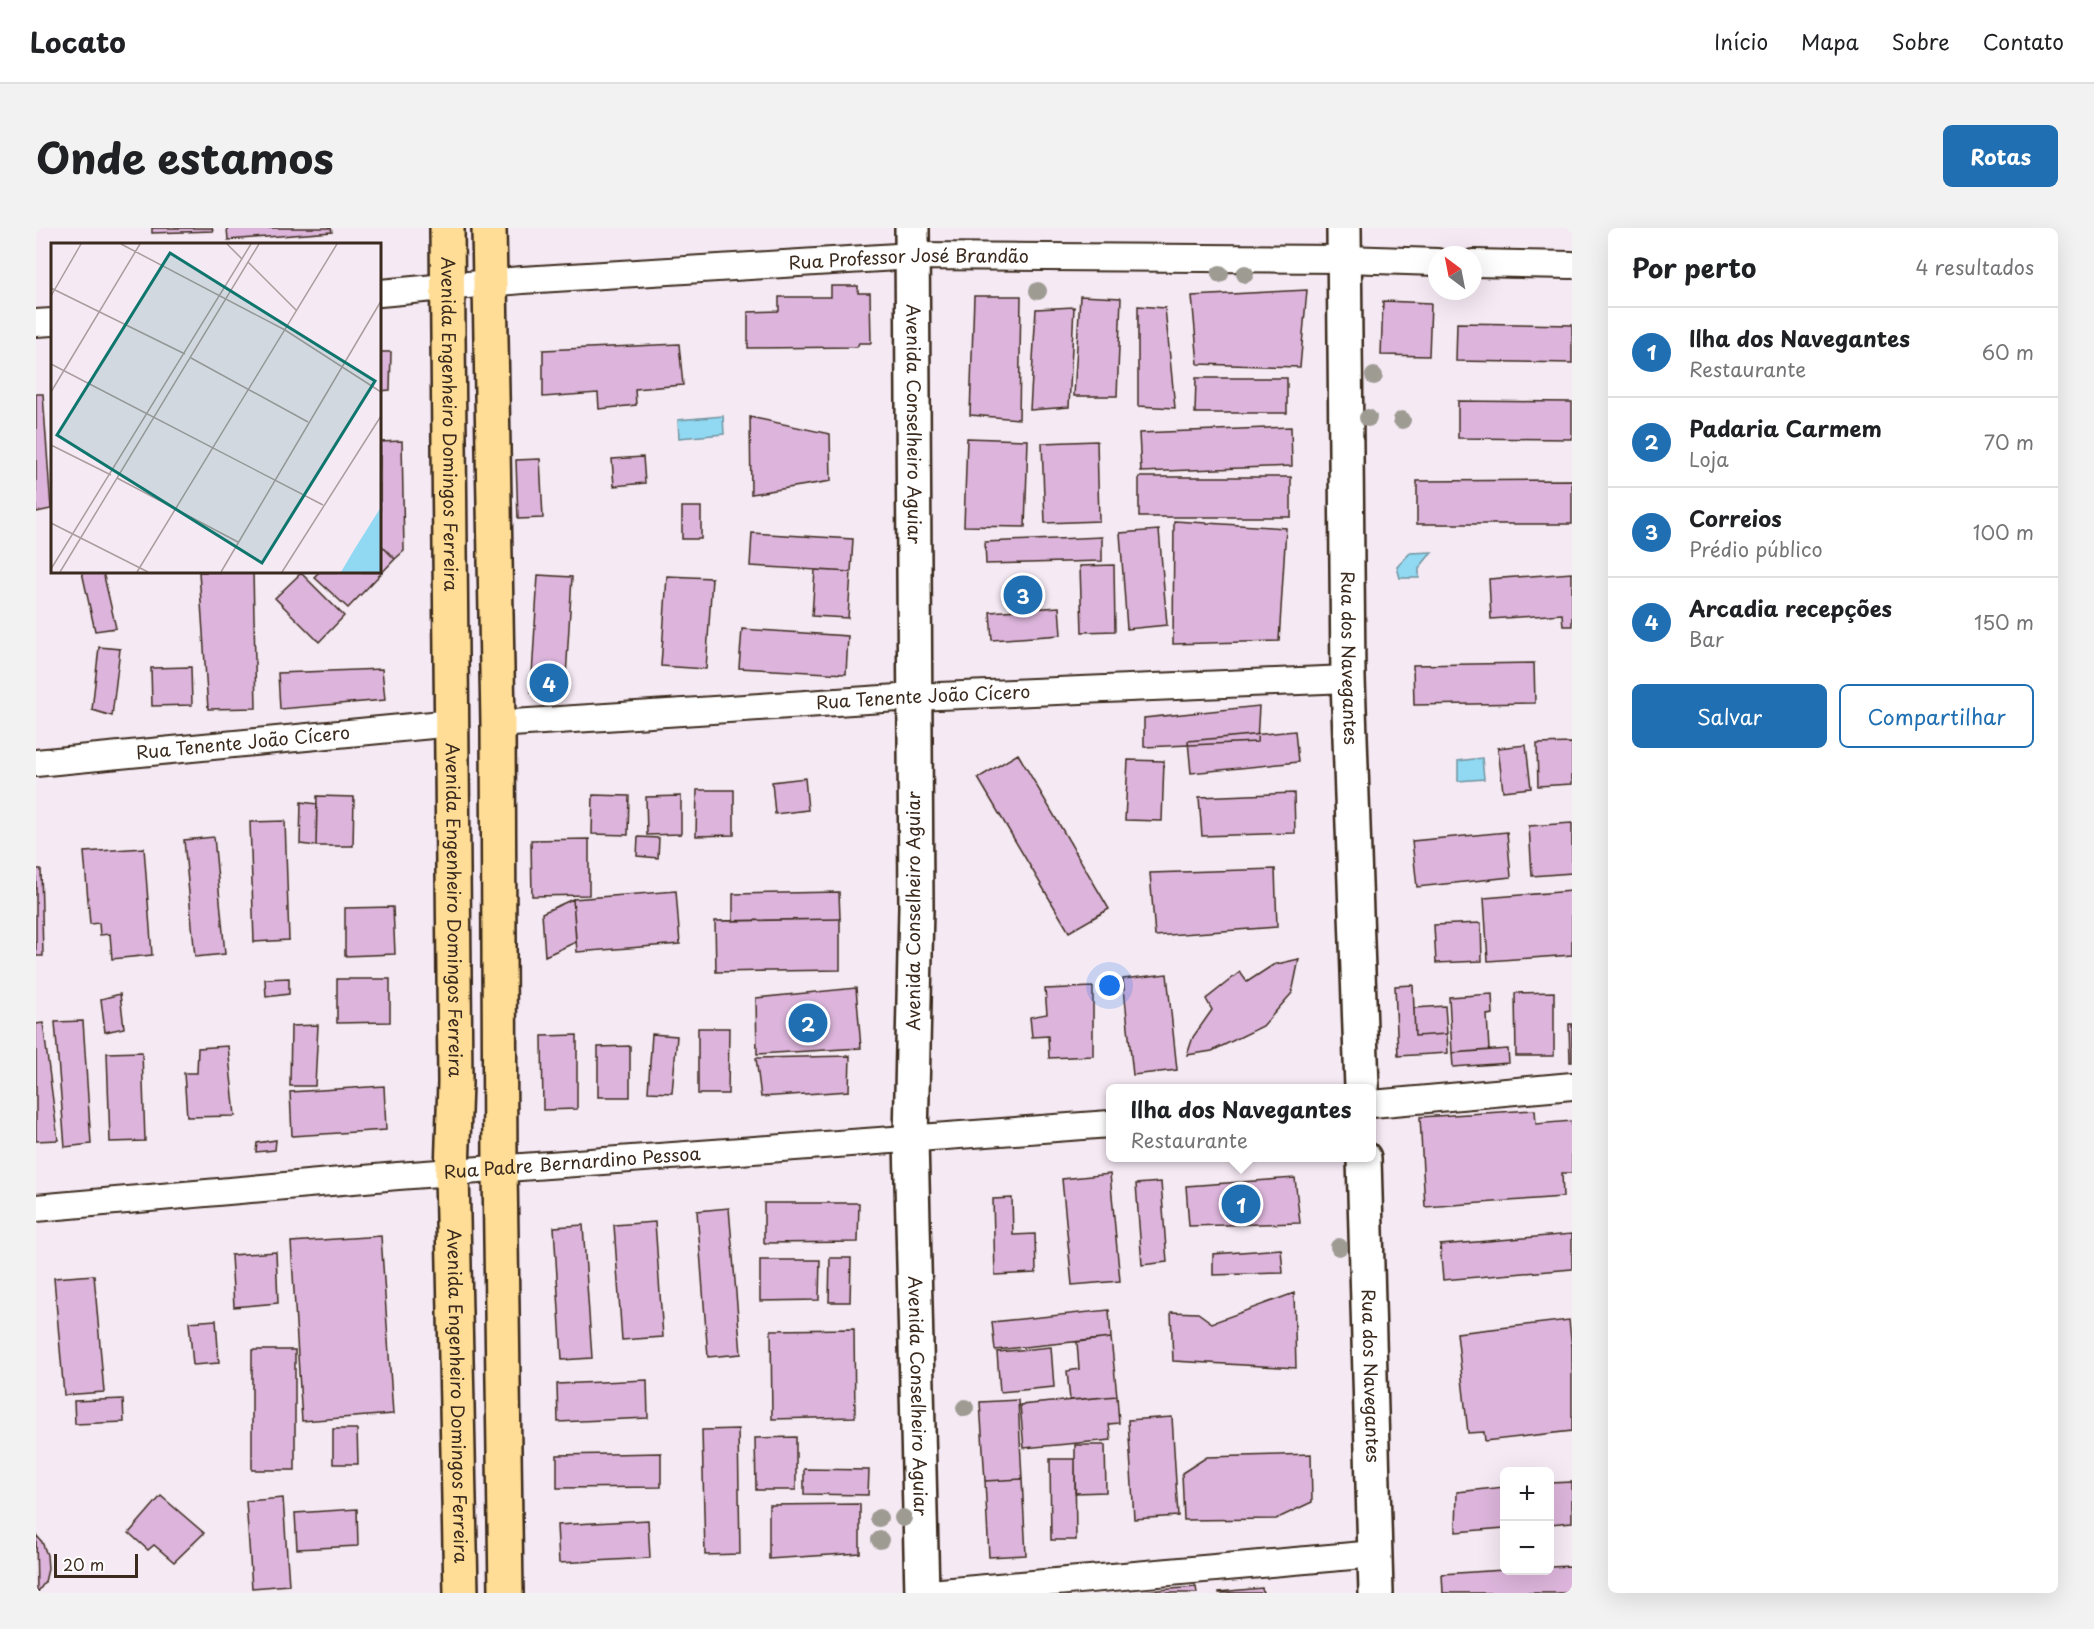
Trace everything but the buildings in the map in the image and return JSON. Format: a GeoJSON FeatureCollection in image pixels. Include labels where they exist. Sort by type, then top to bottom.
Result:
{"type":"FeatureCollection","features":[{"type":"Feature","properties":{"kind":"main road","name":"Avenida Engenheiro Domingos Ferreira"},"geometry":{"type":"LineString","coordinates":[[447,228],[455,1082],[452,1172],[461,1593]]}},
{"type":"Feature","properties":{"kind":"main road"},"geometry":{"type":"LineString","coordinates":[[489,228],[498,724],[500,1169],[506,1593]]}},
{"type":"Feature","properties":{"kind":"main road","name":"Avenida Conselheiro Aguiar"},"geometry":{"type":"LineString","coordinates":[[912,242],[916,907],[911,1140],[922,1593]]}},
{"type":"Feature","properties":{"kind":"main road","name":"Rua dos Navegantes"},"geometry":{"type":"LineString","coordinates":[[1345,244],[1348,679],[1362,1084]]}},
{"type":"Feature","properties":{"kind":"main road","name":"Rua dos Navegantes"},"geometry":{"type":"LineString","coordinates":[[1364,1162],[1376,1593]]}},
{"type":"Feature","properties":{"kind":"street","name":"Rua Professor José Brandão"},"geometry":{"type":"LineString","coordinates":[[381,293],[912,242],[1345,244],[1428,260]]}},
{"type":"Feature","properties":{"kind":"street"},"geometry":{"type":"LineString","coordinates":[[1482,263],[1572,265]]}},
{"type":"Feature","properties":{"kind":"street"},"geometry":{"type":"LineString","coordinates":[[36,323],[51,322]]}},
{"type":"Feature","properties":{"kind":"street","name":"Rua Tenente João Cícero"},"geometry":{"type":"LineString","coordinates":[[498,724],[914,697],[1348,679]]}},
{"type":"Feature","properties":{"kind":"street","name":"Rua Tenente João Cícero"},"geometry":{"type":"LineString","coordinates":[[36,763],[453,723]]}},
{"type":"Feature","properties":{"kind":"street"},"geometry":{"type":"LineString","coordinates":[[1376,1104],[1572,1086]]}},
{"type":"Feature","properties":{"kind":"street","name":"Rua Padre Bernardino Pessoa"},"geometry":{"type":"LineString","coordinates":[[36,1208],[452,1172],[1106,1124]]}},
{"type":"Feature","properties":{"kind":"street"},"geometry":{"type":"LineString","coordinates":[[930,1593],[1375,1554]]}},
{"type":"Feature","properties":{"kind":"water"},"geometry":{"type":"Polygon","coordinates":[[[723,416],[724,434],[679,438],[678,420],[723,416]]]}},
{"type":"Feature","properties":{"kind":"water"},"geometry":{"type":"Polygon","coordinates":[[[1432,552],[1419,568],[1419,578],[1400,578],[1397,567],[1410,553],[1432,552]]]}},
{"type":"Feature","properties":{"kind":"water"},"geometry":{"type":"Polygon","coordinates":[[[1482,758],[1484,779],[1458,781],[1458,761],[1482,758]]]}},
{"type":"Feature","properties":{"kind":"place","name":"Correios"},"geometry":{"type":"Point","coordinates":[1023,595]}},
{"type":"Feature","properties":{"kind":"place","name":"Arcadia recepções"},"geometry":{"type":"Point","coordinates":[549,683]}},
{"type":"Feature","properties":{"kind":"place","name":"Padaria Carmem"},"geometry":{"type":"Point","coordinates":[808,1023]}},
{"type":"Feature","properties":{"kind":"place","name":"Ilha dos Navegantes"},"geometry":{"type":"Point","coordinates":[1241,1204]}}]}
